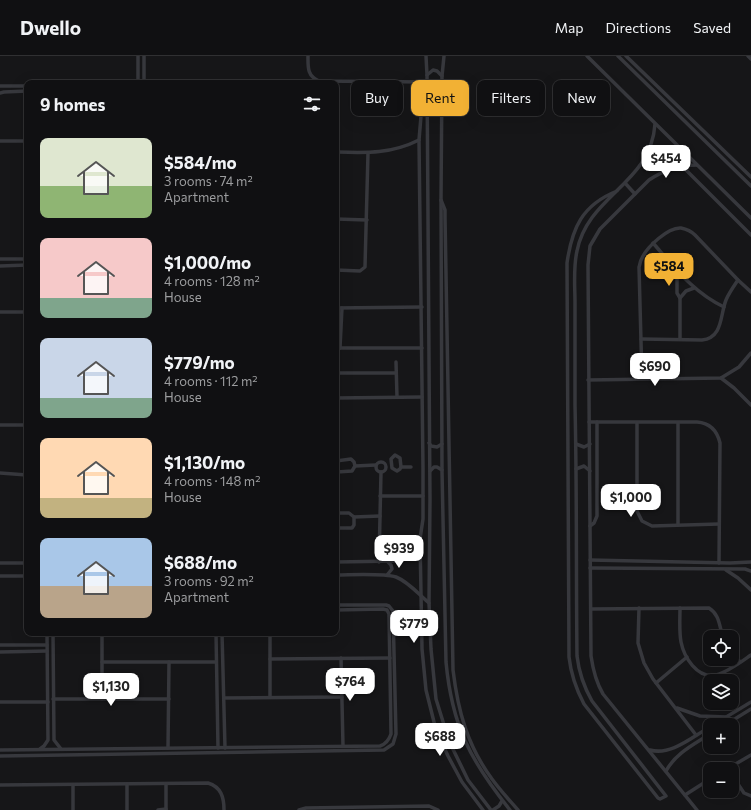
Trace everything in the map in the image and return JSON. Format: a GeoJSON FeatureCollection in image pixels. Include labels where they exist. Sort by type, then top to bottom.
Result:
{"type":"FeatureCollection","features":[{"type":"Feature","properties":{"kind":"street"},"geometry":{"type":"LineString","coordinates":[[136,80],[138,56]]}},
{"type":"Feature","properties":{"kind":"street"},"geometry":{"type":"LineString","coordinates":[[144,56],[144,80]]}},
{"type":"Feature","properties":{"kind":"street"},"geometry":{"type":"LineString","coordinates":[[308,56],[308,72],[312,78],[317,80]]}},
{"type":"Feature","properties":{"kind":"street"},"geometry":{"type":"LineString","coordinates":[[426,56],[427,80]]}},
{"type":"Feature","properties":{"kind":"street"},"geometry":{"type":"LineString","coordinates":[[444,56],[442,76],[441,198],[442,471],[446,662],[452,706],[468,749],[478,768],[510,810]]}},
{"type":"Feature","properties":{"kind":"street"},"geometry":{"type":"LineString","coordinates":[[587,56],[751,218]]}},
{"type":"Feature","properties":{"kind":"street"},"geometry":{"type":"LineString","coordinates":[[618,56],[751,186]]}},
{"type":"Feature","properties":{"kind":"street"},"geometry":{"type":"LineString","coordinates":[[626,56],[751,177]]}},
{"type":"Feature","properties":{"kind":"street"},"geometry":{"type":"LineString","coordinates":[[748,56],[751,59]]}},
{"type":"Feature","properties":{"kind":"street"},"geometry":{"type":"LineString","coordinates":[[427,75],[433,70],[437,71],[442,76]]}},
{"type":"Feature","properties":{"kind":"street"},"geometry":{"type":"LineString","coordinates":[[339,81],[411,82]]}},
{"type":"Feature","properties":{"kind":"street"},"geometry":{"type":"LineString","coordinates":[[649,86],[652,82]]}},
{"type":"Feature","properties":{"kind":"street"},"geometry":{"type":"LineString","coordinates":[[0,86],[24,86]]}},
{"type":"Feature","properties":{"kind":"street"},"geometry":{"type":"LineString","coordinates":[[0,93],[24,91]]}},
{"type":"Feature","properties":{"kind":"street"},"geometry":{"type":"LineString","coordinates":[[421,116],[419,140],[422,307],[423,519],[420,539],[422,649],[426,690],[436,730],[455,770],[482,810]]}},
{"type":"Feature","properties":{"kind":"street"},"geometry":{"type":"LineString","coordinates":[[427,116],[430,471],[429,603],[434,685],[440,713],[449,741],[472,786],[492,810],[500,806],[502,801]]}},
{"type":"Feature","properties":{"kind":"street"},"geometry":{"type":"LineString","coordinates":[[617,191],[600,199],[592,205],[578,222],[570,242],[567,263],[569,657],[571,674],[576,690],[584,704],[658,798],[661,799],[666,796],[592,702],[579,673],[577,656],[575,264],[578,243],[591,217],[617,191],[642,164],[654,138],[655,124]]}},
{"type":"Feature","properties":{"kind":"street"},"geometry":{"type":"LineString","coordinates":[[339,152],[382,152],[398,149],[419,140]]}},
{"type":"Feature","properties":{"kind":"street"},"geometry":{"type":"LineString","coordinates":[[0,141],[24,141]]}},
{"type":"Feature","properties":{"kind":"street"},"geometry":{"type":"LineString","coordinates":[[339,270],[358,272],[365,268],[368,153]]}},
{"type":"Feature","properties":{"kind":"street"},"geometry":{"type":"LineString","coordinates":[[697,165],[669,169],[656,176],[635,194],[605,222],[594,238],[590,246],[588,265],[591,656],[593,670],[597,684],[603,694],[697,810]]}},
{"type":"Feature","properties":{"kind":"street"},"geometry":{"type":"LineString","coordinates":[[682,166],[751,235]]}},
{"type":"Feature","properties":{"kind":"street"},"geometry":{"type":"LineString","coordinates":[[624,183],[635,194]]}},
{"type":"Feature","properties":{"kind":"street"},"geometry":{"type":"LineString","coordinates":[[441,198],[446,217],[453,670],[456,699],[464,727],[476,754],[492,778],[518,810]]}},
{"type":"Feature","properties":{"kind":"street"},"geometry":{"type":"LineString","coordinates":[[339,219],[367,220]]}},
{"type":"Feature","properties":{"kind":"street"},"geometry":{"type":"LineString","coordinates":[[642,379],[639,268],[642,258],[653,244],[665,233],[672,229],[680,228],[688,230],[695,235],[751,292]]}},
{"type":"Feature","properties":{"kind":"street"},"geometry":{"type":"LineString","coordinates":[[653,244],[694,288],[704,296],[724,307]]}},
{"type":"Feature","properties":{"kind":"street"},"geometry":{"type":"LineString","coordinates":[[0,259],[24,259]]}},
{"type":"Feature","properties":{"kind":"street"},"geometry":{"type":"LineString","coordinates":[[0,266],[24,265]]}},
{"type":"Feature","properties":{"kind":"street"},"geometry":{"type":"LineString","coordinates":[[677,270],[677,293],[680,298],[680,339]]}},
{"type":"Feature","properties":{"kind":"street"},"geometry":{"type":"LineString","coordinates":[[641,339],[708,339],[714,336],[720,326],[727,299],[738,280]]}},
{"type":"Feature","properties":{"kind":"street"},"geometry":{"type":"LineString","coordinates":[[680,298],[686,291],[694,288]]}},
{"type":"Feature","properties":{"kind":"street"},"geometry":{"type":"LineString","coordinates":[[339,338],[342,308],[422,307]]}},
{"type":"Feature","properties":{"kind":"street"},"geometry":{"type":"LineString","coordinates":[[0,312],[24,312]]}},
{"type":"Feature","properties":{"kind":"street"},"geometry":{"type":"LineString","coordinates":[[339,348],[422,348]]}},
{"type":"Feature","properties":{"kind":"street"},"geometry":{"type":"LineString","coordinates":[[588,380],[721,378],[739,367],[751,353]]}},
{"type":"Feature","properties":{"kind":"street"},"geometry":{"type":"LineString","coordinates":[[567,356],[575,356]]}},
{"type":"Feature","properties":{"kind":"street"},"geometry":{"type":"LineString","coordinates":[[396,362],[397,397]]}},
{"type":"Feature","properties":{"kind":"street"},"geometry":{"type":"LineString","coordinates":[[339,373],[396,373]]}},
{"type":"Feature","properties":{"kind":"street"},"geometry":{"type":"LineString","coordinates":[[721,378],[734,388],[751,405]]}},
{"type":"Feature","properties":{"kind":"street"},"geometry":{"type":"LineString","coordinates":[[339,398],[422,397]]}},
{"type":"Feature","properties":{"kind":"street"},"geometry":{"type":"LineString","coordinates":[[589,422],[703,422],[713,428],[719,437],[720,443],[719,563]]}},
{"type":"Feature","properties":{"kind":"street"},"geometry":{"type":"LineString","coordinates":[[590,526],[595,521],[597,516],[597,422]]}},
{"type":"Feature","properties":{"kind":"street"},"geometry":{"type":"LineString","coordinates":[[637,423],[638,515],[642,521],[648,525],[719,524]]}},
{"type":"Feature","properties":{"kind":"street"},"geometry":{"type":"LineString","coordinates":[[678,423],[678,525]]}},
{"type":"Feature","properties":{"kind":"street"},"geometry":{"type":"LineString","coordinates":[[0,425],[24,425]]}},
{"type":"Feature","properties":{"kind":"street"},"geometry":{"type":"LineString","coordinates":[[429,443],[431,446],[437,447],[442,444]]}},
{"type":"Feature","properties":{"kind":"street"},"geometry":{"type":"LineString","coordinates":[[576,444],[584,447],[590,444]]}},
{"type":"Feature","properties":{"kind":"street"},"geometry":{"type":"LineString","coordinates":[[401,467],[400,458],[398,456],[393,456],[392,468],[394,470],[400,470],[401,467],[411,467]]}},
{"type":"Feature","properties":{"kind":"street"},"geometry":{"type":"LineString","coordinates":[[339,461],[351,459],[355,466]]}},
{"type":"Feature","properties":{"kind":"street"},"geometry":{"type":"LineString","coordinates":[[355,466],[376,465],[381,462],[385,464],[392,464]]}},
{"type":"Feature","properties":{"kind":"street"},"geometry":{"type":"LineString","coordinates":[[379,562],[381,472],[386,468],[385,464]]}},
{"type":"Feature","properties":{"kind":"street"},"geometry":{"type":"LineString","coordinates":[[376,465],[376,470],[381,472]]}},
{"type":"Feature","properties":{"kind":"street"},"geometry":{"type":"LineString","coordinates":[[339,472],[352,471],[355,466]]}},
{"type":"Feature","properties":{"kind":"street"},"geometry":{"type":"LineString","coordinates":[[576,469],[584,466],[590,471]]}},
{"type":"Feature","properties":{"kind":"street"},"geometry":{"type":"LineString","coordinates":[[430,471],[431,468],[438,467],[442,471]]}},
{"type":"Feature","properties":{"kind":"street"},"geometry":{"type":"LineString","coordinates":[[0,473],[24,475]]}},
{"type":"Feature","properties":{"kind":"street"},"geometry":{"type":"LineString","coordinates":[[380,496],[423,496]]}},
{"type":"Feature","properties":{"kind":"street"},"geometry":{"type":"LineString","coordinates":[[339,513],[351,513],[354,517],[354,525],[352,528],[339,528]]}},
{"type":"Feature","properties":{"kind":"street"},"geometry":{"type":"LineString","coordinates":[[568,513],[576,513]]}},
{"type":"Feature","properties":{"kind":"street"},"geometry":{"type":"LineString","coordinates":[[354,517],[380,516]]}},
{"type":"Feature","properties":{"kind":"street"},"geometry":{"type":"LineString","coordinates":[[423,519],[429,519]]}},
{"type":"Feature","properties":{"kind":"street"},"geometry":{"type":"LineString","coordinates":[[339,562],[388,562],[404,559],[412,552],[420,539]]}},
{"type":"Feature","properties":{"kind":"street"},"geometry":{"type":"LineString","coordinates":[[590,560],[719,563],[751,562]]}},
{"type":"Feature","properties":{"kind":"street"},"geometry":{"type":"LineString","coordinates":[[614,561],[614,568]]}},
{"type":"Feature","properties":{"kind":"street"},"geometry":{"type":"LineString","coordinates":[[387,575],[392,569],[388,562]]}},
{"type":"Feature","properties":{"kind":"street"},"geometry":{"type":"LineString","coordinates":[[0,563],[24,563]]}},
{"type":"Feature","properties":{"kind":"street"},"geometry":{"type":"LineString","coordinates":[[728,569],[730,563]]}},
{"type":"Feature","properties":{"kind":"street"},"geometry":{"type":"LineString","coordinates":[[590,568],[728,569],[751,571]]}},
{"type":"Feature","properties":{"kind":"street"},"geometry":{"type":"LineString","coordinates":[[728,569],[751,590]]}},
{"type":"Feature","properties":{"kind":"street"},"geometry":{"type":"LineString","coordinates":[[339,575],[387,575],[397,577],[407,583],[429,603]]}},
{"type":"Feature","properties":{"kind":"street"},"geometry":{"type":"LineString","coordinates":[[0,576],[24,576]]}},
{"type":"Feature","properties":{"kind":"street"},"geometry":{"type":"LineString","coordinates":[[444,600],[452,600]]}},
{"type":"Feature","properties":{"kind":"street"},"geometry":{"type":"LineString","coordinates":[[0,756],[384,750],[392,744],[396,734],[393,611],[392,608],[386,605],[339,605]]}},
{"type":"Feature","properties":{"kind":"street"},"geometry":{"type":"LineString","coordinates":[[638,608],[639,650],[647,670],[696,735]]}},
{"type":"Feature","properties":{"kind":"street"},"geometry":{"type":"LineString","coordinates":[[680,608],[681,640],[683,649],[687,657],[698,671],[709,675],[721,673],[751,655]]}},
{"type":"Feature","properties":{"kind":"street"},"geometry":{"type":"LineString","coordinates":[[591,609],[706,608],[712,610],[718,617],[721,630]]}},
{"type":"Feature","properties":{"kind":"street"},"geometry":{"type":"LineString","coordinates":[[0,750],[380,746],[390,738],[391,734],[389,616],[387,610],[383,609],[339,610]]}},
{"type":"Feature","properties":{"kind":"street"},"geometry":{"type":"LineString","coordinates":[[39,749],[44,746],[48,740],[47,636]]}},
{"type":"Feature","properties":{"kind":"street"},"geometry":{"type":"LineString","coordinates":[[53,636],[54,740],[61,749]]}},
{"type":"Feature","properties":{"kind":"street"},"geometry":{"type":"LineString","coordinates":[[102,636],[102,699]]}},
{"type":"Feature","properties":{"kind":"street"},"geometry":{"type":"LineString","coordinates":[[216,636],[218,748]]}},
{"type":"Feature","properties":{"kind":"street"},"geometry":{"type":"LineString","coordinates":[[222,636],[225,748]]}},
{"type":"Feature","properties":{"kind":"street"},"geometry":{"type":"LineString","coordinates":[[270,636],[270,697]]}},
{"type":"Feature","properties":{"kind":"street"},"geometry":{"type":"LineString","coordinates":[[0,645],[47,645]]}},
{"type":"Feature","properties":{"kind":"street"},"geometry":{"type":"LineString","coordinates":[[422,649],[431,649]]}},
{"type":"Feature","properties":{"kind":"street"},"geometry":{"type":"LineString","coordinates":[[0,652],[47,651]]}},
{"type":"Feature","properties":{"kind":"street"},"geometry":{"type":"LineString","coordinates":[[656,683],[687,657]]}},
{"type":"Feature","properties":{"kind":"street"},"geometry":{"type":"LineString","coordinates":[[341,658],[343,746]]}},
{"type":"Feature","properties":{"kind":"street"},"geometry":{"type":"LineString","coordinates":[[270,659],[390,658]]}},
{"type":"Feature","properties":{"kind":"street"},"geometry":{"type":"LineString","coordinates":[[102,662],[216,662]]}},
{"type":"Feature","properties":{"kind":"street"},"geometry":{"type":"LineString","coordinates":[[168,748],[169,662]]}},
{"type":"Feature","properties":{"kind":"street"},"geometry":{"type":"LineString","coordinates":[[224,698],[342,697]]}},
{"type":"Feature","properties":{"kind":"street"},"geometry":{"type":"LineString","coordinates":[[0,702],[169,699]]}},
{"type":"Feature","properties":{"kind":"street"},"geometry":{"type":"LineString","coordinates":[[676,708],[700,716],[727,717],[751,702]]}},
{"type":"Feature","properties":{"kind":"street"},"geometry":{"type":"LineString","coordinates":[[736,718],[751,709]]}},
{"type":"Feature","properties":{"kind":"street"},"geometry":{"type":"LineString","coordinates":[[649,750],[664,752],[703,731]]}},
{"type":"Feature","properties":{"kind":"street"},"geometry":{"type":"LineString","coordinates":[[612,740],[618,734]]}},
{"type":"Feature","properties":{"kind":"street"},"geometry":{"type":"LineString","coordinates":[[666,771],[672,761],[681,752],[703,738]]}},
{"type":"Feature","properties":{"kind":"street"},"geometry":{"type":"LineString","coordinates":[[677,746],[681,752]]}},
{"type":"Feature","properties":{"kind":"street"},"geometry":{"type":"LineString","coordinates":[[739,762],[751,754]]}},
{"type":"Feature","properties":{"kind":"street"},"geometry":{"type":"LineString","coordinates":[[455,770],[461,767]]}},
{"type":"Feature","properties":{"kind":"street"},"geometry":{"type":"LineString","coordinates":[[0,785],[208,783],[220,791],[223,796],[224,810]]}},
{"type":"Feature","properties":{"kind":"street"},"geometry":{"type":"LineString","coordinates":[[685,795],[703,783]]}},
{"type":"Feature","properties":{"kind":"street"},"geometry":{"type":"LineString","coordinates":[[73,784],[73,810]]}},
{"type":"Feature","properties":{"kind":"street"},"geometry":{"type":"LineString","coordinates":[[127,784],[127,810]]}},
{"type":"Feature","properties":{"kind":"street"},"geometry":{"type":"LineString","coordinates":[[158,810],[166,809],[166,784]]}},
{"type":"Feature","properties":{"kind":"street"},"geometry":{"type":"LineString","coordinates":[[739,786],[744,793],[751,796]]}},
{"type":"Feature","properties":{"kind":"street"},"geometry":{"type":"LineString","coordinates":[[298,810],[312,808],[429,806],[438,810]]}}]}
